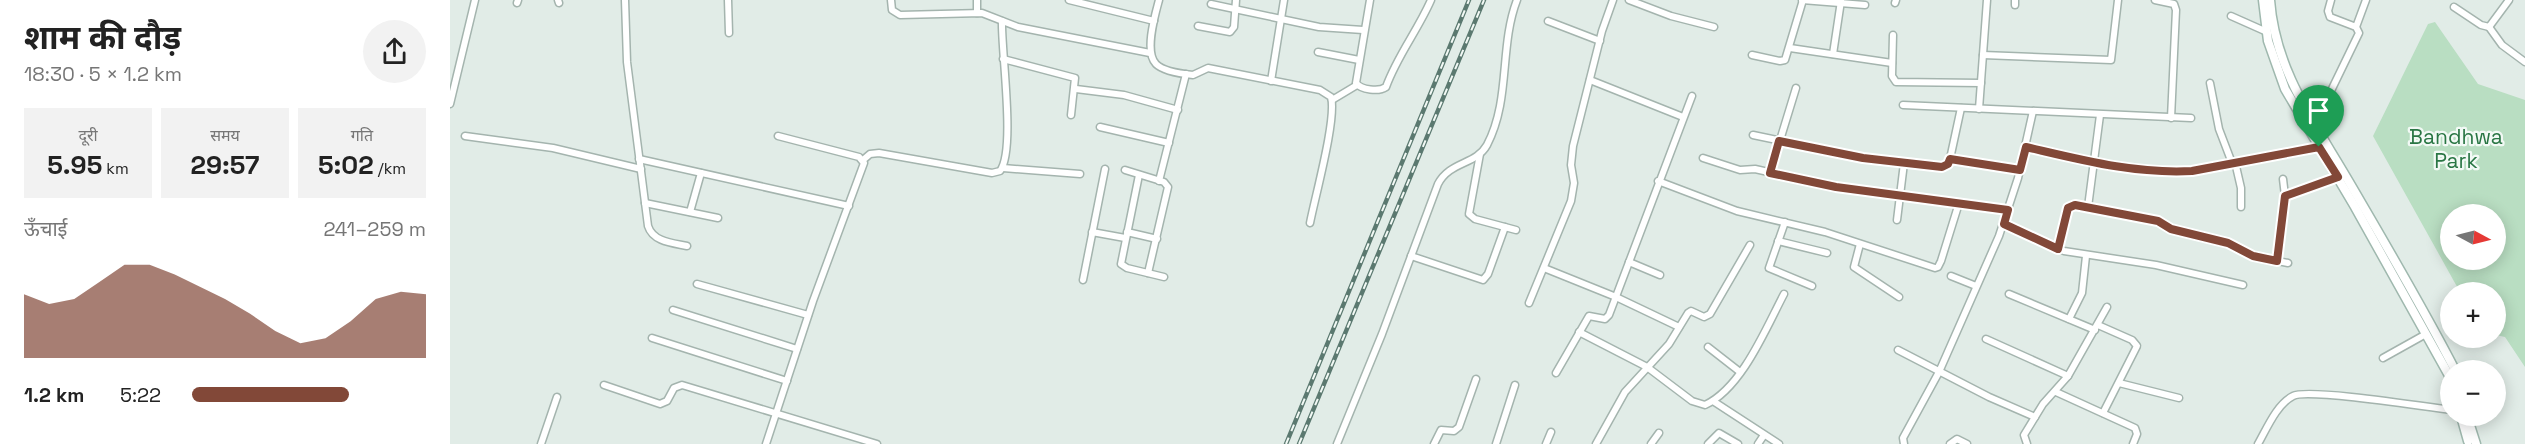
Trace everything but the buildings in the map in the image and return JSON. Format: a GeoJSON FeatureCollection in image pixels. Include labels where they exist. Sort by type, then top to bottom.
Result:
{"type":"FeatureCollection","features":[{"type":"Feature","properties":{"kind":"street"},"geometry":{"type":"LineString","coordinates":[[450,104],[475,0]]}},
{"type":"Feature","properties":{"kind":"street"},"geometry":{"type":"LineString","coordinates":[[625,0],[627,62],[648,226],[654,236],[687,246]]}},
{"type":"Feature","properties":{"kind":"street"},"geometry":{"type":"LineString","coordinates":[[728,0],[729,33]]}},
{"type":"Feature","properties":{"kind":"street"},"geometry":{"type":"LineString","coordinates":[[891,0],[892,10],[900,15],[988,14],[1002,21],[1071,39],[1150,53]]}},
{"type":"Feature","properties":{"kind":"street"},"geometry":{"type":"LineString","coordinates":[[977,0],[977,13]]}},
{"type":"Feature","properties":{"kind":"street"},"geometry":{"type":"LineString","coordinates":[[1069,0],[1155,21]]}},
{"type":"Feature","properties":{"kind":"street"},"geometry":{"type":"LineString","coordinates":[[1159,0],[1150,53],[1159,66],[1196,75],[1208,68],[1324,92],[1332,100]]}},
{"type":"Feature","properties":{"kind":"street"},"geometry":{"type":"LineString","coordinates":[[1198,26],[1230,32],[1234,27],[1236,0]]}},
{"type":"Feature","properties":{"kind":"street"},"geometry":{"type":"LineString","coordinates":[[1271,81],[1284,0]]}},
{"type":"Feature","properties":{"kind":"street"},"geometry":{"type":"LineString","coordinates":[[1357,86],[1359,60],[1370,0]]}},
{"type":"Feature","properties":{"kind":"street"},"geometry":{"type":"LineString","coordinates":[[1332,100],[1357,86],[1385,89],[1395,63],[1417,30],[1431,0]]}},
{"type":"Feature","properties":{"kind":"street"},"geometry":{"type":"LineString","coordinates":[[1516,230],[1475,219],[1469,214],[1480,154],[1487,144],[1501,106],[1509,28],[1517,0]]}},
{"type":"Feature","properties":{"kind":"street"},"geometry":{"type":"LineString","coordinates":[[1629,0],[1671,16],[1714,27]]}},
{"type":"Feature","properties":{"kind":"street"},"geometry":{"type":"LineString","coordinates":[[1752,55],[1783,61],[1787,58],[1803,0],[1841,1],[1865,5]]}},
{"type":"Feature","properties":{"kind":"street"},"geometry":{"type":"LineString","coordinates":[[1979,109],[1987,0]]}},
{"type":"Feature","properties":{"kind":"street"},"geometry":{"type":"LineString","coordinates":[[1983,55],[2111,60],[2118,0]]}},
{"type":"Feature","properties":{"kind":"street"},"geometry":{"type":"LineString","coordinates":[[2155,0],[2170,1],[2176,6],[2171,118]]}},
{"type":"Feature","properties":{"kind":"street"},"geometry":{"type":"LineString","coordinates":[[2263,0],[2267,32],[2282,82],[2323,146],[2449,360]]}},
{"type":"Feature","properties":{"kind":"street"},"geometry":{"type":"LineString","coordinates":[[2270,0],[2273,29],[2282,62],[2338,177],[2440,360]]}},
{"type":"Feature","properties":{"kind":"street"},"geometry":{"type":"LineString","coordinates":[[2307,112],[2328,97],[2359,29],[2330,17],[2328,10],[2331,0]]}},
{"type":"Feature","properties":{"kind":"street"},"geometry":{"type":"LineString","coordinates":[[2356,27],[2366,0]]}},
{"type":"Feature","properties":{"kind":"street"},"geometry":{"type":"LineString","coordinates":[[2488,27],[2509,0]]}},
{"type":"Feature","properties":{"kind":"street"},"geometry":{"type":"LineString","coordinates":[[1529,303],[1574,190],[1571,156],[1610,1]]}},
{"type":"Feature","properties":{"kind":"street"},"geometry":{"type":"LineString","coordinates":[[1833,54],[1841,1]]}},
{"type":"Feature","properties":{"kind":"street"},"geometry":{"type":"LineString","coordinates":[[1211,4],[1319,27],[1364,30]]}},
{"type":"Feature","properties":{"kind":"street"},"geometry":{"type":"LineString","coordinates":[[2454,7],[2481,26],[2488,27],[2502,45],[2525,62]]}},
{"type":"Feature","properties":{"kind":"street"},"geometry":{"type":"LineString","coordinates":[[2231,16],[2267,32]]}},
{"type":"Feature","properties":{"kind":"street"},"geometry":{"type":"LineString","coordinates":[[1002,21],[1008,105],[1003,168]]}},
{"type":"Feature","properties":{"kind":"street"},"geometry":{"type":"LineString","coordinates":[[1548,21],[1600,41]]}},
{"type":"Feature","properties":{"kind":"street"},"geometry":{"type":"LineString","coordinates":[[1893,36],[1892,76],[1896,82],[1981,83]]}},
{"type":"Feature","properties":{"kind":"street"},"geometry":{"type":"LineString","coordinates":[[1790,48],[1892,63]]}},
{"type":"Feature","properties":{"kind":"street"},"geometry":{"type":"LineString","coordinates":[[1318,52],[1359,60]]}},
{"type":"Feature","properties":{"kind":"street"},"geometry":{"type":"LineString","coordinates":[[1003,59],[1073,76],[1076,89],[1071,115]]}},
{"type":"Feature","properties":{"kind":"street"},"geometry":{"type":"LineString","coordinates":[[1159,181],[1186,74]]}},
{"type":"Feature","properties":{"kind":"street"},"geometry":{"type":"LineString","coordinates":[[1590,80],[1683,117]]}},
{"type":"Feature","properties":{"kind":"street"},"geometry":{"type":"LineString","coordinates":[[2210,83],[2221,137],[2241,188],[2241,207]]}},
{"type":"Feature","properties":{"kind":"street"},"geometry":{"type":"LineString","coordinates":[[1770,173],[1796,88]]}},
{"type":"Feature","properties":{"kind":"street"},"geometry":{"type":"LineString","coordinates":[[1076,89],[1124,95],[1178,110]]}},
{"type":"Feature","properties":{"kind":"street"},"geometry":{"type":"LineString","coordinates":[[1556,373],[1589,316],[1608,318],[1692,96]]}},
{"type":"Feature","properties":{"kind":"street"},"geometry":{"type":"LineString","coordinates":[[1310,223],[1329,131],[1332,100]]}},
{"type":"Feature","properties":{"kind":"street"},"geometry":{"type":"LineString","coordinates":[[1903,105],[2100,116],[2191,118]]}},
{"type":"Feature","properties":{"kind":"street"},"geometry":{"type":"LineString","coordinates":[[1753,135],[1863,158],[1942,167],[1948,164],[1950,159],[1961,108]]}},
{"type":"Feature","properties":{"kind":"street"},"geometry":{"type":"LineString","coordinates":[[1904,444],[1904,438],[1939,372],[2004,224],[2026,147],[2033,111]]}},
{"type":"Feature","properties":{"kind":"street"},"geometry":{"type":"LineString","coordinates":[[2088,207],[2100,116]]}},
{"type":"Feature","properties":{"kind":"street"},"geometry":{"type":"LineString","coordinates":[[1100,127],[1169,142]]}},
{"type":"Feature","properties":{"kind":"street"},"geometry":{"type":"LineString","coordinates":[[465,136],[553,148],[641,169]]}},
{"type":"Feature","properties":{"kind":"street"},"geometry":{"type":"LineString","coordinates":[[778,136],[863,160]]}},
{"type":"Feature","properties":{"kind":"street"},"geometry":{"type":"LineString","coordinates":[[2026,147],[2094,164],[2136,170],[2175,172],[2323,146]]}},
{"type":"Feature","properties":{"kind":"street"},"geometry":{"type":"LineString","coordinates":[[766,444],[808,315],[849,206],[863,160],[870,154],[879,153],[992,173],[1003,168],[1080,174]]}},
{"type":"Feature","properties":{"kind":"street"},"geometry":{"type":"LineString","coordinates":[[1337,444],[1442,177],[1452,168],[1480,154]]}},
{"type":"Feature","properties":{"kind":"street"},"geometry":{"type":"LineString","coordinates":[[1703,158],[1740,170],[1755,170],[1827,186],[2008,210]]}},
{"type":"Feature","properties":{"kind":"street"},"geometry":{"type":"LineString","coordinates":[[639,159],[849,206]]}},
{"type":"Feature","properties":{"kind":"street"},"geometry":{"type":"LineString","coordinates":[[1950,159],[2020,170]]}},
{"type":"Feature","properties":{"kind":"street"},"geometry":{"type":"LineString","coordinates":[[1897,220],[1904,163]]}},
{"type":"Feature","properties":{"kind":"street"},"geometry":{"type":"LineString","coordinates":[[1083,280],[1105,169]]}},
{"type":"Feature","properties":{"kind":"street"},"geometry":{"type":"LineString","coordinates":[[1125,170],[1159,181],[1168,187],[1148,273]]}},
{"type":"Feature","properties":{"kind":"street"},"geometry":{"type":"LineString","coordinates":[[690,212],[701,172]]}},
{"type":"Feature","properties":{"kind":"street"},"geometry":{"type":"LineString","coordinates":[[1139,175],[1121,264],[1127,268],[1164,277]]}},
{"type":"Feature","properties":{"kind":"street"},"geometry":{"type":"LineString","coordinates":[[2285,196],[2338,177]]}},
{"type":"Feature","properties":{"kind":"street"},"geometry":{"type":"LineString","coordinates":[[2277,261],[2285,196],[2283,179]]}},
{"type":"Feature","properties":{"kind":"street"},"geometry":{"type":"LineString","coordinates":[[1658,181],[1737,212],[1785,222],[1923,265],[1938,267],[1959,202]]}},
{"type":"Feature","properties":{"kind":"street"},"geometry":{"type":"LineString","coordinates":[[645,202],[718,219]]}},
{"type":"Feature","properties":{"kind":"street"},"geometry":{"type":"LineString","coordinates":[[2058,249],[2068,208],[2075,205],[2158,221],[2171,229],[2228,243],[2253,256],[2288,263]]}},
{"type":"Feature","properties":{"kind":"street"},"geometry":{"type":"LineString","coordinates":[[1785,222],[1769,268],[1812,286]]}},
{"type":"Feature","properties":{"kind":"street"},"geometry":{"type":"LineString","coordinates":[[2004,224],[2058,249],[2086,256],[2148,263],[2243,285]]}},
{"type":"Feature","properties":{"kind":"street"},"geometry":{"type":"LineString","coordinates":[[1411,256],[1484,280],[1505,227]]}},
{"type":"Feature","properties":{"kind":"street"},"geometry":{"type":"LineString","coordinates":[[1092,232],[1156,238]]}},
{"type":"Feature","properties":{"kind":"street"},"geometry":{"type":"LineString","coordinates":[[1778,241],[1827,253]]}},
{"type":"Feature","properties":{"kind":"street"},"geometry":{"type":"LineString","coordinates":[[1860,244],[1854,267],[1899,297]]}},
{"type":"Feature","properties":{"kind":"street"},"geometry":{"type":"LineString","coordinates":[[1596,444],[1620,400],[1647,367],[1665,350],[1691,311],[1704,317],[1710,314],[1750,246]]}},
{"type":"Feature","properties":{"kind":"street"},"geometry":{"type":"LineString","coordinates":[[2069,319],[2082,293],[2086,256]]}},
{"type":"Feature","properties":{"kind":"street"},"geometry":{"type":"LineString","coordinates":[[1629,262],[1660,275]]}},
{"type":"Feature","properties":{"kind":"street"},"geometry":{"type":"LineString","coordinates":[[1544,268],[1616,297],[1679,327]]}},
{"type":"Feature","properties":{"kind":"street"},"geometry":{"type":"LineString","coordinates":[[1951,276],[1976,286]]}},
{"type":"Feature","properties":{"kind":"street"},"geometry":{"type":"LineString","coordinates":[[697,284],[808,315]]}},
{"type":"Feature","properties":{"kind":"street"},"geometry":{"type":"LineString","coordinates":[[1580,332],[1647,367],[1697,404],[1705,405],[1728,389],[1784,294]]}},
{"type":"Feature","properties":{"kind":"street"},"geometry":{"type":"LineString","coordinates":[[2009,294],[2069,319],[2132,340],[2137,346],[2103,413]]}},
{"type":"Feature","properties":{"kind":"street"},"geometry":{"type":"LineString","coordinates":[[2027,444],[2024,435],[2043,404],[2068,376],[2107,307]]}},
{"type":"Feature","properties":{"kind":"street"},"geometry":{"type":"LineString","coordinates":[[673,310],[797,350]]}},
{"type":"Feature","properties":{"kind":"street"},"geometry":{"type":"LineString","coordinates":[[2383,358],[2426,334]]}},
{"type":"Feature","properties":{"kind":"street"},"geometry":{"type":"LineString","coordinates":[[652,338],[787,381]]}},
{"type":"Feature","properties":{"kind":"street"},"geometry":{"type":"LineString","coordinates":[[1986,339],[2068,376]]}},
{"type":"Feature","properties":{"kind":"street"},"geometry":{"type":"LineString","coordinates":[[1707,347],[1740,372]]}},
{"type":"Feature","properties":{"kind":"street"},"geometry":{"type":"LineString","coordinates":[[1898,350],[2035,417]]}},
{"type":"Feature","properties":{"kind":"street"},"geometry":{"type":"LineString","coordinates":[[1434,444],[1441,430],[1454,431],[1460,427],[1476,379]]}},
{"type":"Feature","properties":{"kind":"street"},"geometry":{"type":"LineString","coordinates":[[2119,383],[2179,398]]}},
{"type":"Feature","properties":{"kind":"street"},"geometry":{"type":"LineString","coordinates":[[604,385],[660,404],[667,401],[677,385],[682,385],[877,444]]}},
{"type":"Feature","properties":{"kind":"street"},"geometry":{"type":"LineString","coordinates":[[1496,444],[1515,385]]}},
{"type":"Feature","properties":{"kind":"street"},"geometry":{"type":"LineString","coordinates":[[2056,392],[2135,428],[2137,434],[2133,444]]}},
{"type":"Feature","properties":{"kind":"street"},"geometry":{"type":"LineString","coordinates":[[2258,444],[2282,405],[2298,394],[2338,396],[2440,409]]}},
{"type":"Feature","properties":{"kind":"street"},"geometry":{"type":"LineString","coordinates":[[541,444],[557,398]]}},
{"type":"Feature","properties":{"kind":"street"},"geometry":{"type":"LineString","coordinates":[[1713,401],[1779,444]]}},
{"type":"Feature","properties":{"kind":"street"},"geometry":{"type":"LineString","coordinates":[[2464,426],[2470,444]]}},
{"type":"Feature","properties":{"kind":"street"},"geometry":{"type":"LineString","coordinates":[[2470,426],[2476,444]]}},
{"type":"Feature","properties":{"kind":"street"},"geometry":{"type":"LineString","coordinates":[[1546,444],[1551,432]]}},
{"type":"Feature","properties":{"kind":"street"},"geometry":{"type":"LineString","coordinates":[[1651,444],[1659,433]]}},
{"type":"Feature","properties":{"kind":"street"},"geometry":{"type":"LineString","coordinates":[[1708,444],[1719,433],[1738,444]]}},
{"type":"Feature","properties":{"kind":"street"},"geometry":{"type":"LineString","coordinates":[[1758,444],[1764,435]]}},
{"type":"Feature","properties":{"kind":"street"},"geometry":{"type":"LineString","coordinates":[[1950,444],[1957,439],[1967,444]]}},
{"type":"Feature","properties":{"kind":"green space","name":"Bandhwa Park"},"geometry":{"type":"Polygon","coordinates":[[[2435,22],[2478,84],[2525,100],[2525,367],[2506,338],[2506,282],[2454,282],[2448,270],[2506,270],[2506,204],[2440,204],[2440,256],[2373,136],[2428,24],[2435,22]]]}},
{"type":"Feature","properties":{"kind":"railway"},"geometry":{"type":"LineString","coordinates":[[1286,444],[1469,0]]}},
{"type":"Feature","properties":{"kind":"railway"},"geometry":{"type":"LineString","coordinates":[[1299,444],[1484,0]]}},
{"type":"Feature","properties":{"kind":"route"},"geometry":{"type":"LineString","coordinates":[[1779,141],[1863,158],[1942,167],[1948,164],[1950,159],[2020,170],[2026,147],[2115,168],[2175,172],[2192,171],[2319,147],[2338,177],[2285,196],[2277,261],[2253,256],[2222,241],[2171,229],[2158,221],[2075,205],[2070,205],[2068,208],[2058,249],[2004,224],[2008,210],[1836,187],[1770,173],[1779,141]]}}]}
